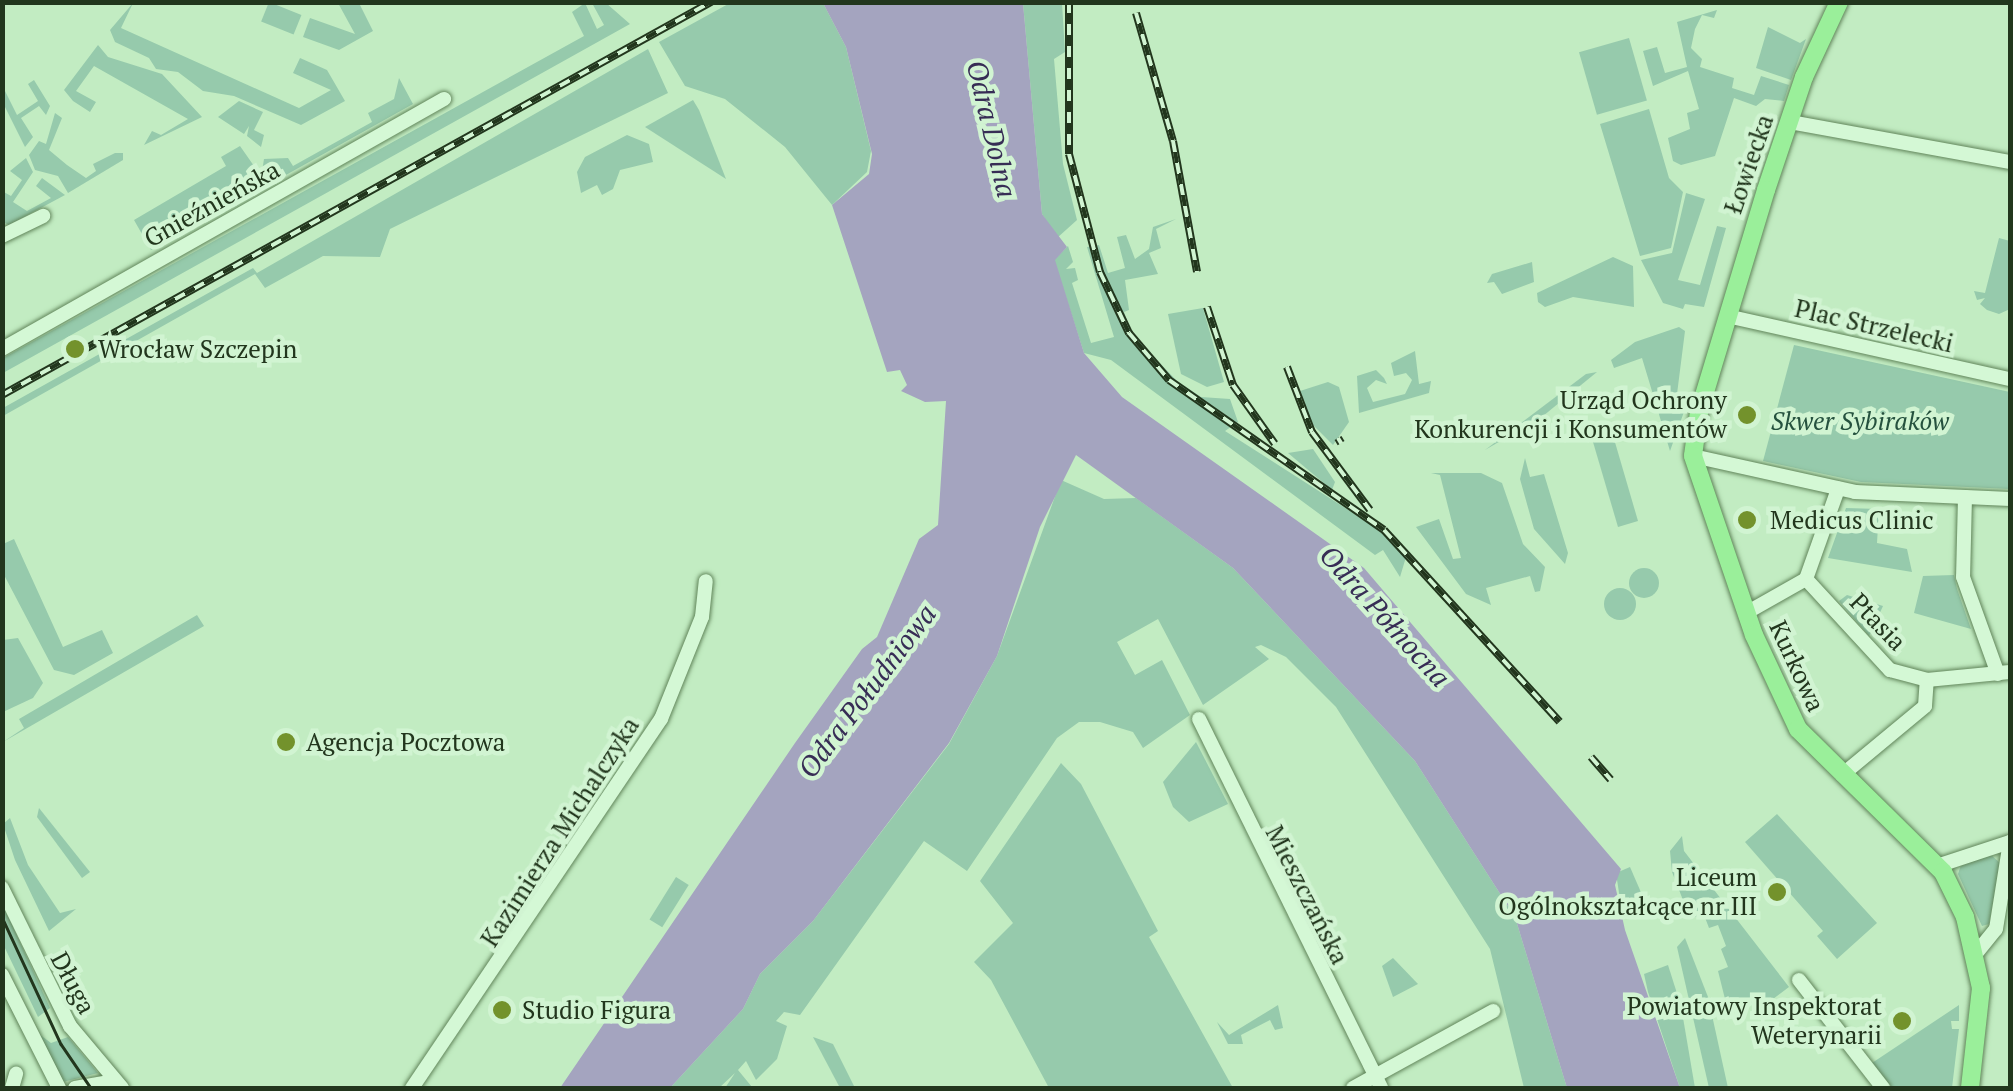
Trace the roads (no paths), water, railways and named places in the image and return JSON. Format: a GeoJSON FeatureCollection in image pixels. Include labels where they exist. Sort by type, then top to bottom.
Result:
{"type":"FeatureCollection","features":[{"type":"Feature","properties":{"kind":"main road","name":"Łowiecka"},"geometry":{"type":"LineString","coordinates":[[1693,456],[1727,316],[1790,122],[1839,2]]}},
{"type":"Feature","properties":{"kind":"main road","name":"Kurkowa"},"geometry":{"type":"LineString","coordinates":[[1693,456],[1746,613],[1798,729],[1842,775],[1941,863],[1978,952],[1981,1005],[1970,1088]]}},
{"type":"Feature","properties":{"kind":"street","name":"Gnieźnieńska"},"geometry":{"type":"LineString","coordinates":[[2,349],[444,99]]}},
{"type":"Feature","properties":{"kind":"street"},"geometry":{"type":"LineString","coordinates":[[1790,122],[2010,162]]}},
{"type":"Feature","properties":{"kind":"street"},"geometry":{"type":"LineString","coordinates":[[2,236],[43,216]]}},
{"type":"Feature","properties":{"kind":"street","name":"Plac Strzelecki"},"geometry":{"type":"LineString","coordinates":[[1727,316],[2010,380]]}},
{"type":"Feature","properties":{"kind":"street"},"geometry":{"type":"LineString","coordinates":[[1693,456],[1838,489],[2010,499]]}},
{"type":"Feature","properties":{"kind":"street"},"geometry":{"type":"LineString","coordinates":[[1746,613],[1806,579],[1838,489]]}},
{"type":"Feature","properties":{"kind":"street"},"geometry":{"type":"LineString","coordinates":[[1965,497],[1963,577],[2004,673]]}},
{"type":"Feature","properties":{"kind":"street","name":"Ptasia"},"geometry":{"type":"LineString","coordinates":[[1806,579],[1883,666],[1928,680],[2004,673]]}},
{"type":"Feature","properties":{"kind":"street","name":"Kazimierza Michalczyka"},"geometry":{"type":"LineString","coordinates":[[412,1088],[661,718],[702,617],[706,581]]}},
{"type":"Feature","properties":{"kind":"street"},"geometry":{"type":"LineString","coordinates":[[1842,775],[1925,706],[1928,680]]}},
{"type":"Feature","properties":{"kind":"street","name":"Mieszczańska"},"geometry":{"type":"LineString","coordinates":[[1199,719],[1378,1083]]}},
{"type":"Feature","properties":{"kind":"street"},"geometry":{"type":"LineString","coordinates":[[1941,863],[2010,842]]}},
{"type":"Feature","properties":{"kind":"street","name":"Kurkowa"},"geometry":{"type":"LineString","coordinates":[[1978,952],[1996,929],[2010,842]]}},
{"type":"Feature","properties":{"kind":"street","name":"Długa"},"geometry":{"type":"LineString","coordinates":[[2,888],[70,1026],[118,1085]]}},
{"type":"Feature","properties":{"kind":"street"},"geometry":{"type":"LineString","coordinates":[[2,975],[60,1088]]}},
{"type":"Feature","properties":{"kind":"street"},"geometry":{"type":"LineString","coordinates":[[1799,980],[1883,1088]]}},
{"type":"Feature","properties":{"kind":"street"},"geometry":{"type":"LineString","coordinates":[[1354,1088],[1378,1083],[1493,1011]]}},
{"type":"Feature","properties":{"kind":"street"},"geometry":{"type":"LineString","coordinates":[[75,1088],[118,1085]]}},
{"type":"Feature","properties":{"kind":"water"},"geometry":{"type":"Polygon","coordinates":[[[823,3],[1023,3],[1042,214],[1067,247],[1055,260],[1084,353],[1122,397],[1364,568],[1621,869],[1615,885],[1625,930],[1680,1088],[1567,1088],[1515,917],[1415,761],[1233,568],[1076,455],[1040,527],[997,656],[949,743],[813,921],[760,974],[743,1009],[670,1088],[560,1088],[795,743],[862,649],[877,637],[919,539],[938,525],[946,401],[925,402],[901,391],[907,385],[900,370],[887,372],[832,205],[869,174],[872,154],[846,47],[823,3]]]}},
{"type":"Feature","properties":{"kind":"tram line"},"geometry":{"type":"LineString","coordinates":[[2,917],[61,1044],[91,1088]]}},
{"type":"Feature","properties":{"kind":"railway"},"geometry":{"type":"LineString","coordinates":[[2,395],[711,2]]}},
{"type":"Feature","properties":{"kind":"railway"},"geometry":{"type":"LineString","coordinates":[[1069,2],[1069,154],[1100,272],[1129,333],[1169,380],[1384,530],[1560,722]]}},
{"type":"Feature","properties":{"kind":"railway"},"geometry":{"type":"LineString","coordinates":[[1136,13],[1173,141],[1197,272]]}},
{"type":"Feature","properties":{"kind":"railway"},"geometry":{"type":"LineString","coordinates":[[1207,307],[1233,385],[1275,444]]}},
{"type":"Feature","properties":{"kind":"railway"},"geometry":{"type":"LineString","coordinates":[[1287,367],[1312,432],[1370,510]]}},
{"type":"Feature","properties":{"kind":"railway"},"geometry":{"type":"LineString","coordinates":[[1338,438],[1341,443]]}},
{"type":"Feature","properties":{"kind":"railway"},"geometry":{"type":"LineString","coordinates":[[1591,757],[1611,780]]}},
{"type":"Feature","properties":{"kind":"place","name":"Wrocław Szczepin"},"geometry":{"type":"Point","coordinates":[75,349]}},
{"type":"Feature","properties":{"kind":"place","name":"Urząd Ochrony Konkurencji i Konsumentów"},"geometry":{"type":"Point","coordinates":[1747,415]}},
{"type":"Feature","properties":{"kind":"place","name":"Medicus Clinic"},"geometry":{"type":"Point","coordinates":[1747,520]}},
{"type":"Feature","properties":{"kind":"place","name":"Agencja Pocztowa"},"geometry":{"type":"Point","coordinates":[286,742]}},
{"type":"Feature","properties":{"kind":"place","name":"Liceum Ogólnokształcące nr III"},"geometry":{"type":"Point","coordinates":[1777,892]}},
{"type":"Feature","properties":{"kind":"place","name":"Studio Figura"},"geometry":{"type":"Point","coordinates":[502,1010]}},
{"type":"Feature","properties":{"kind":"place","name":"Powiatowy Inspektorat Weterynarii"},"geometry":{"type":"Point","coordinates":[1902,1021]}},
{"type":"Feature","properties":{"kind":"water label","name":"Odra Dolna"},"geometry":{"type":"Point","coordinates":[992,129]}},
{"type":"Feature","properties":{"kind":"water label","name":"Odra Północna"},"geometry":{"type":"Point","coordinates":[1385,616]}},
{"type":"Feature","properties":{"kind":"water label","name":"Odra Południowa"},"geometry":{"type":"Point","coordinates":[867,691]}},
{"type":"Feature","properties":{"kind":"park label","name":"Skwer Sybiraków"},"geometry":{"type":"Point","coordinates":[1860,421]}}]}
